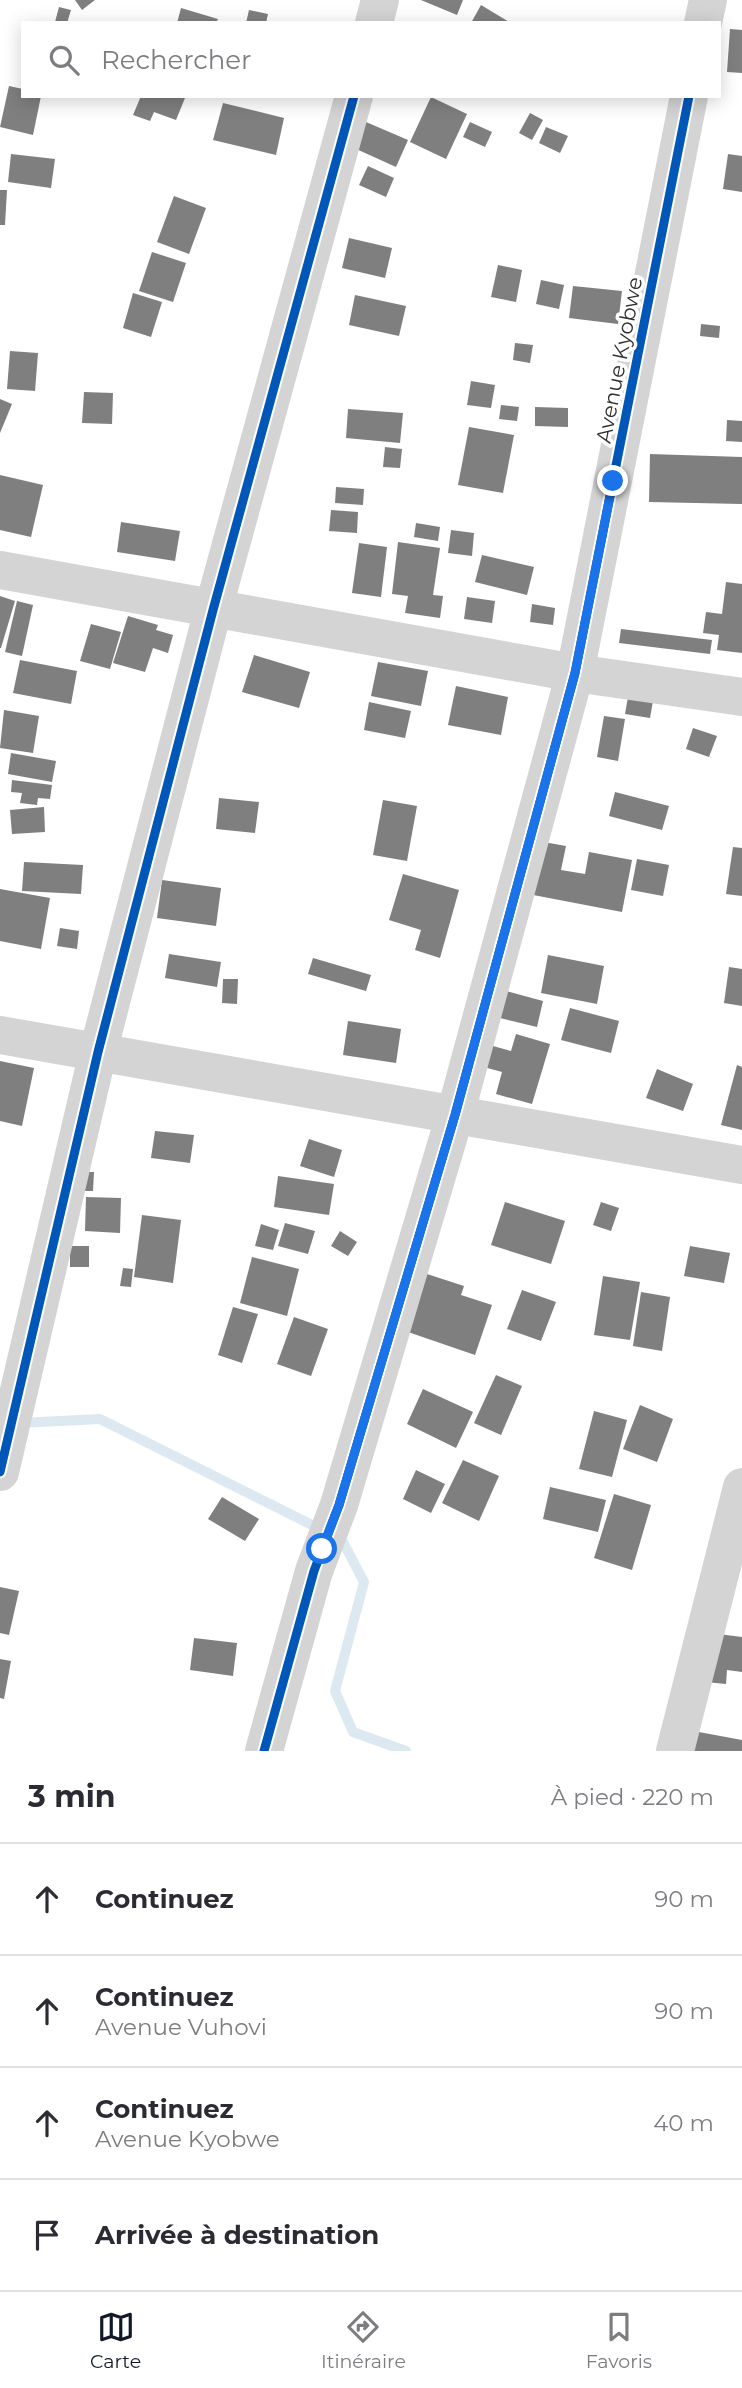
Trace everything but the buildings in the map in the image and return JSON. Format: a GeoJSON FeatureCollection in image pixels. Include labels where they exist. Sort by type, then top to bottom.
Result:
{"type":"FeatureCollection","features":[{"type":"Feature","properties":{"kind":"street"},"geometry":{"type":"LineString","coordinates":[[375,21],[380,0]]}},
{"type":"Feature","properties":{"kind":"street"},"geometry":{"type":"LineString","coordinates":[[703,21],[708,0]]}},
{"type":"Feature","properties":{"kind":"street"},"geometry":{"type":"LineString","coordinates":[[2,1465],[98,1052],[213,610],[353,98]]}},
{"type":"Feature","properties":{"kind":"street","name":"Avenue Kyobwe"},"geometry":{"type":"LineString","coordinates":[[264,1751],[314,1571],[339,1505],[455,1115],[575,673],[689,98]]}},
{"type":"Feature","properties":{"kind":"street"},"geometry":{"type":"LineString","coordinates":[[0,570],[575,673],[742,697]]}},
{"type":"Feature","properties":{"kind":"street"},"geometry":{"type":"LineString","coordinates":[[0,1035],[742,1165]]}},
{"type":"Feature","properties":{"kind":"street"},"geometry":{"type":"LineString","coordinates":[[675,1751],[742,1487]]}},
{"type":"Feature","properties":{"kind":"waterway"},"geometry":{"type":"LineString","coordinates":[[19,1423],[100,1419],[342,1540],[364,1582],[335,1691],[353,1732],[406,1751]]}},
{"type":"Feature","properties":{"kind":"cycle path"},"geometry":{"type":"LineString","coordinates":[[0,1472],[98,1052],[213,610],[353,98]]}},
{"type":"Feature","properties":{"kind":"cycle path"},"geometry":{"type":"LineString","coordinates":[[264,1751],[314,1571],[339,1505],[455,1115],[575,673],[689,98]]}},
{"type":"Feature","properties":{"kind":"route"},"geometry":{"type":"LineString","coordinates":[[322,1549],[339,1505],[455,1115],[575,673],[613,481]]}}]}
